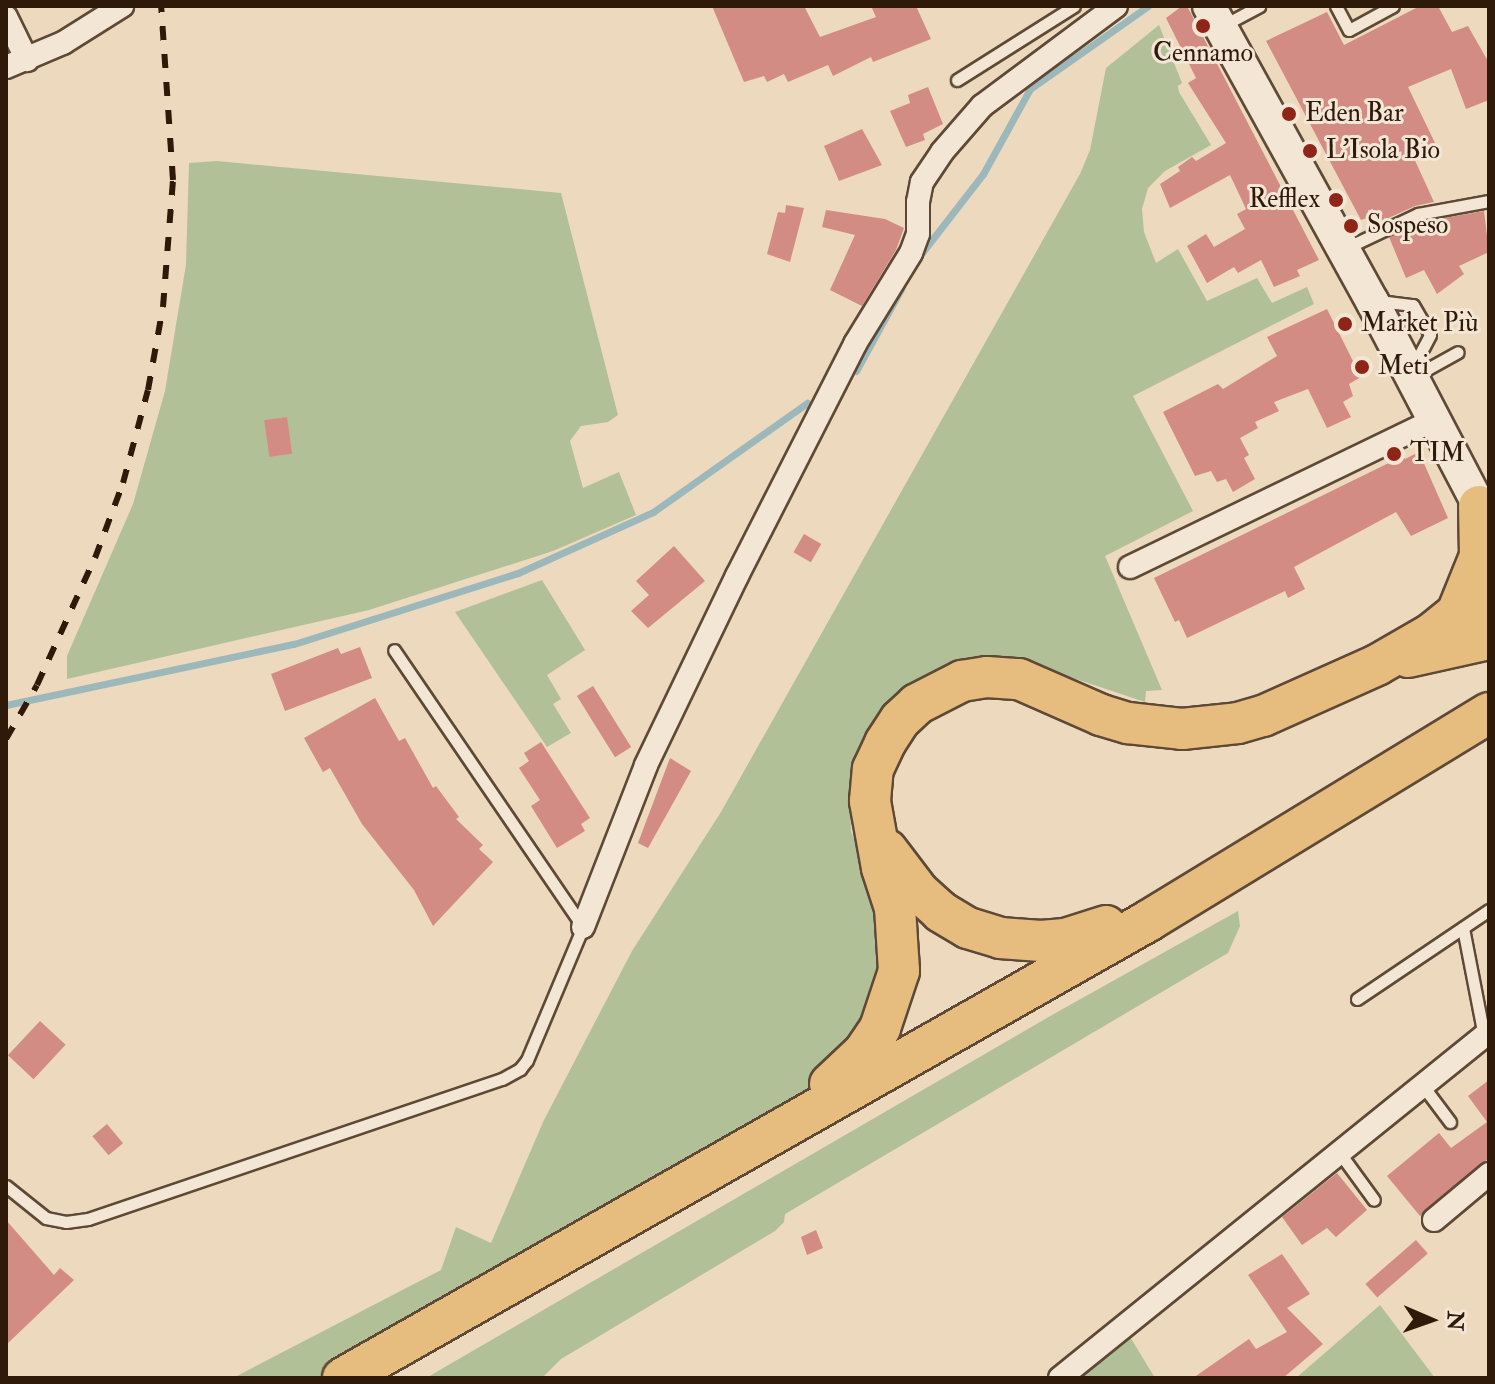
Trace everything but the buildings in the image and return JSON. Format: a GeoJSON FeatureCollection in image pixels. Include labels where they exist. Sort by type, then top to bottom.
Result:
{"type":"FeatureCollection","features":[{"type":"Feature","properties":{"kind":"highway"},"geometry":{"type":"LineString","coordinates":[[643,1207],[732,1143],[823,1091],[864,1052],[880,1028],[899,971],[900,941],[895,908],[874,830],[870,801],[873,769],[900,720],[917,704],[962,681],[987,677],[1019,679],[1101,715],[1182,729],[1263,716],[1377,665],[1438,649],[1477,630],[1484,516]]}},
{"type":"Feature","properties":{"kind":"highway"},"geometry":{"type":"LineString","coordinates":[[376,1378],[1227,874],[1489,713]]}},
{"type":"Feature","properties":{"kind":"highway"},"geometry":{"type":"LineString","coordinates":[[343,1378],[1227,874],[1489,741]]}},
{"type":"Feature","properties":{"kind":"highway"},"geometry":{"type":"LineString","coordinates":[[874,830],[903,874],[941,912],[968,928],[1017,940],[1065,939],[1091,933],[1227,874]]}},
{"type":"Feature","properties":{"kind":"main road"},"geometry":{"type":"LineString","coordinates":[[1215,16],[1372,301],[1484,516]]}},
{"type":"Feature","properties":{"kind":"street"},"geometry":{"type":"LineString","coordinates":[[6,17],[17,63],[84,31],[122,6]]}},
{"type":"Feature","properties":{"kind":"street"},"geometry":{"type":"LineString","coordinates":[[583,927],[646,765],[737,576],[855,344],[911,253],[918,234],[918,202],[922,182],[942,152],[982,106],[1116,6]]}},
{"type":"Feature","properties":{"kind":"street"},"geometry":{"type":"LineString","coordinates":[[1130,567],[1434,420]]}},
{"type":"Feature","properties":{"kind":"street"},"geometry":{"type":"LineString","coordinates":[[1060,1378],[1486,1034]]}},
{"type":"Feature","properties":{"kind":"street"},"geometry":{"type":"LineString","coordinates":[[1434,1220],[1489,1174]]}},
{"type":"Feature","properties":{"kind":"lane"},"geometry":{"type":"LineString","coordinates":[[957,80],[1074,6]]}},
{"type":"Feature","properties":{"kind":"lane"},"geometry":{"type":"LineString","coordinates":[[1215,16],[1259,6]]}},
{"type":"Feature","properties":{"kind":"lane"},"geometry":{"type":"LineString","coordinates":[[1336,6],[1349,30],[1393,6]]}},
{"type":"Feature","properties":{"kind":"lane"},"geometry":{"type":"LineString","coordinates":[[1343,249],[1418,214],[1489,201]]}},
{"type":"Feature","properties":{"kind":"lane"},"geometry":{"type":"LineString","coordinates":[[1411,375],[1458,352]]}},
{"type":"Feature","properties":{"kind":"lane"},"geometry":{"type":"LineString","coordinates":[[6,1186],[46,1218],[76,1222],[511,1075],[520,1069],[535,1045],[583,927],[394,650]]}},
{"type":"Feature","properties":{"kind":"lane"},"geometry":{"type":"LineString","coordinates":[[1357,999],[1489,910]]}},
{"type":"Feature","properties":{"kind":"lane"},"geometry":{"type":"LineString","coordinates":[[1463,928],[1486,1034]]}},
{"type":"Feature","properties":{"kind":"lane"},"geometry":{"type":"LineString","coordinates":[[1423,1086],[1450,1122]]}},
{"type":"Feature","properties":{"kind":"lane"},"geometry":{"type":"LineString","coordinates":[[1339,1152],[1374,1200]]}},
{"type":"Feature","properties":{"kind":"green space"},"geometry":{"type":"Polygon","coordinates":[[[1159,25],[1182,83],[1178,86],[1179,92],[1211,145],[1165,171],[1148,188],[1142,209],[1144,232],[1156,263],[1178,249],[1207,301],[1257,278],[1272,303],[1307,287],[1314,304],[1133,396],[1193,511],[1105,556],[1162,690],[1146,691],[1145,702],[1067,676],[1063,683],[1002,666],[857,760],[850,797],[851,831],[873,887],[883,982],[831,1075],[801,1098],[325,1378],[233,1378],[441,1270],[456,1227],[491,1243],[544,1120],[632,951],[721,812],[1080,174],[1090,150],[1106,68],[1159,25]]]}},
{"type":"Feature","properties":{"kind":"green space"},"geometry":{"type":"Polygon","coordinates":[[[217,161],[561,193],[618,415],[608,422],[581,426],[570,441],[583,488],[619,472],[636,515],[553,551],[369,610],[67,679],[67,656],[133,504],[165,391],[186,265],[189,163],[217,161]]]}},
{"type":"Feature","properties":{"kind":"green space"},"geometry":{"type":"Polygon","coordinates":[[[542,580],[585,650],[547,675],[561,699],[553,704],[571,733],[547,747],[455,612],[542,580]]]}},
{"type":"Feature","properties":{"kind":"green space"},"geometry":{"type":"Polygon","coordinates":[[[1238,911],[1240,926],[1228,953],[785,1214],[784,1222],[775,1231],[561,1359],[542,1378],[426,1378],[1052,1015],[1238,911]]]}},
{"type":"Feature","properties":{"kind":"green space"},"geometry":{"type":"Polygon","coordinates":[[[1380,1305],[1435,1378],[1296,1378],[1380,1305]]]}},
{"type":"Feature","properties":{"kind":"green space"},"geometry":{"type":"Polygon","coordinates":[[[1127,1332],[1155,1378],[1075,1378],[1127,1332]]]}},
{"type":"Feature","properties":{"kind":"waterway"},"geometry":{"type":"LineString","coordinates":[[921,254],[983,174],[1030,89],[1148,6]]}},
{"type":"Feature","properties":{"kind":"waterway"},"geometry":{"type":"LineString","coordinates":[[856,371],[901,289]]}},
{"type":"Feature","properties":{"kind":"waterway"},"geometry":{"type":"LineString","coordinates":[[6,705],[294,644],[518,573],[653,512],[807,403]]}},
{"type":"Feature","properties":{"kind":"railway"},"geometry":{"type":"LineString","coordinates":[[6,739],[37,685],[95,558],[123,483],[148,390],[163,307],[173,180],[161,6]]}},
{"type":"Feature","properties":{"kind":"place","name":"Cennamo"},"geometry":{"type":"Point","coordinates":[1203,26]}},
{"type":"Feature","properties":{"kind":"place","name":"Eden Bar"},"geometry":{"type":"Point","coordinates":[1289,114]}},
{"type":"Feature","properties":{"kind":"place","name":"L'Isola Bio"},"geometry":{"type":"Point","coordinates":[1310,151]}},
{"type":"Feature","properties":{"kind":"place","name":"Refflex"},"geometry":{"type":"Point","coordinates":[1336,200]}},
{"type":"Feature","properties":{"kind":"place","name":"Sospeso"},"geometry":{"type":"Point","coordinates":[1351,226]}},
{"type":"Feature","properties":{"kind":"place","name":"Market Più"},"geometry":{"type":"Point","coordinates":[1345,324]}},
{"type":"Feature","properties":{"kind":"place","name":"Meti"},"geometry":{"type":"Point","coordinates":[1362,367]}},
{"type":"Feature","properties":{"kind":"place","name":"TIM"},"geometry":{"type":"Point","coordinates":[1394,454]}}]}
